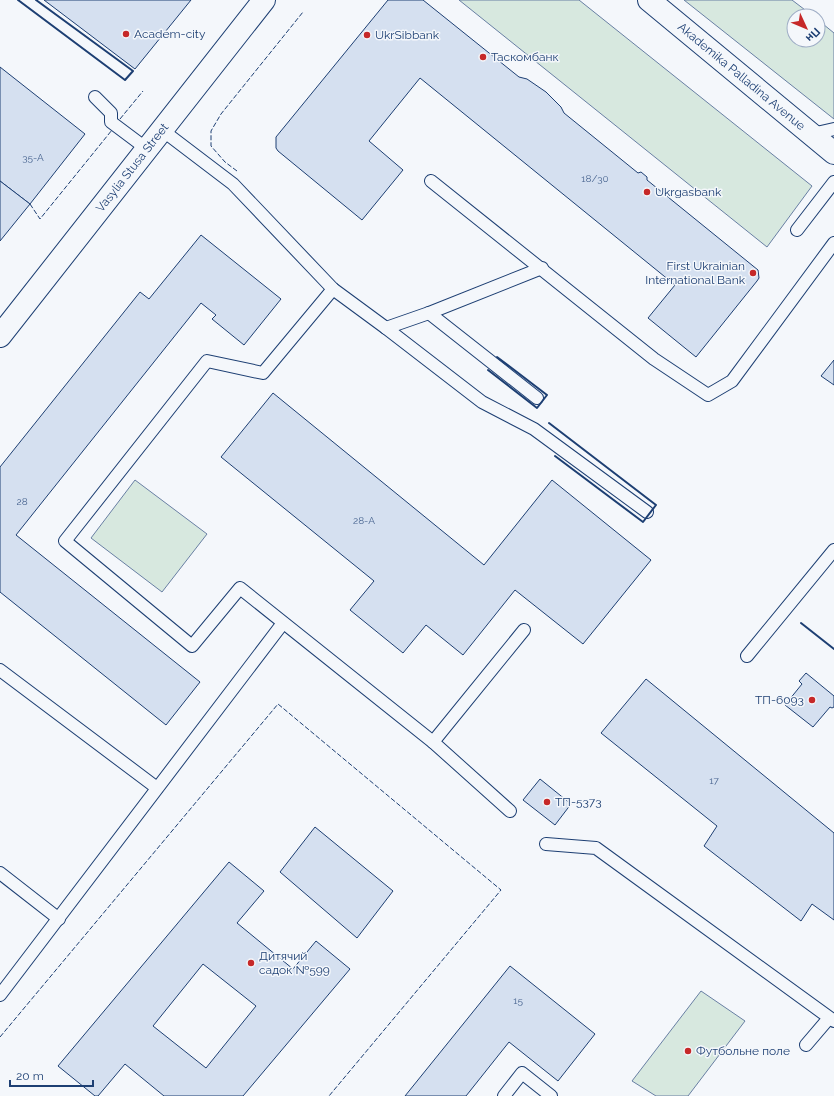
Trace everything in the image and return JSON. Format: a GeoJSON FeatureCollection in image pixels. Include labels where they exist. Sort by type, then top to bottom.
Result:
{"type":"FeatureCollection","features":[{"type":"Feature","properties":{"kind":"street","name":"Vasylia Stusa Street"},"geometry":{"type":"LineString","coordinates":[[0,336],[264,0]]}},
{"type":"Feature","properties":{"kind":"street","name":"Akademika Palladina Avenue"},"geometry":{"type":"LineString","coordinates":[[649,0],[834,153]]}},
{"type":"Feature","properties":{"kind":"lane"},"geometry":{"type":"LineString","coordinates":[[95,97],[111,113],[111,122],[147,149]]}},
{"type":"Feature","properties":{"kind":"lane"},"geometry":{"type":"LineString","coordinates":[[812,134],[834,129]]}},
{"type":"Feature","properties":{"kind":"lane"},"geometry":{"type":"LineString","coordinates":[[162,130],[233,184],[333,288],[482,402],[534,429],[647,512]]}},
{"type":"Feature","properties":{"kind":"lane"},"geometry":{"type":"LineString","coordinates":[[431,181],[542,268],[654,359],[708,395],[732,381],[834,243]]}},
{"type":"Feature","properties":{"kind":"lane"},"geometry":{"type":"LineString","coordinates":[[798,230],[834,182]]}},
{"type":"Feature","properties":{"kind":"lane"},"geometry":{"type":"LineString","coordinates":[[386,328],[429,313],[542,268]]}},
{"type":"Feature","properties":{"kind":"lane"},"geometry":{"type":"LineString","coordinates":[[333,288],[263,373],[207,361],[65,541],[192,646],[240,588],[433,742],[510,811]]}},
{"type":"Feature","properties":{"kind":"lane"},"geometry":{"type":"LineString","coordinates":[[429,313],[537,398]]}},
{"type":"Feature","properties":{"kind":"lane"},"geometry":{"type":"LineString","coordinates":[[747,656],[834,550]]}},
{"type":"Feature","properties":{"kind":"lane"},"geometry":{"type":"LineString","coordinates":[[0,995],[284,623]]}},
{"type":"Feature","properties":{"kind":"lane"},"geometry":{"type":"LineString","coordinates":[[433,742],[524,630]]}},
{"type":"Feature","properties":{"kind":"lane"},"geometry":{"type":"LineString","coordinates":[[0,670],[157,788]]}},
{"type":"Feature","properties":{"kind":"lane"},"geometry":{"type":"LineString","coordinates":[[546,844],[596,848],[831,1019],[806,1045]]}},
{"type":"Feature","properties":{"kind":"lane"},"geometry":{"type":"LineString","coordinates":[[0,873],[58,919]]}},
{"type":"Feature","properties":{"kind":"lane"},"geometry":{"type":"LineString","coordinates":[[504,1096],[522,1073],[551,1096]]}},
{"type":"Feature","properties":{"kind":"shaded area"},"geometry":{"type":"Polygon","coordinates":[[[459,0],[579,0],[812,186],[767,247],[459,0]]]}},
{"type":"Feature","properties":{"kind":"shaded area"},"geometry":{"type":"Polygon","coordinates":[[[684,0],[792,0],[802,8],[786,8],[786,48],[826,48],[826,26],[834,33],[834,119],[684,0]]]}},
{"type":"Feature","properties":{"kind":"shaded area"},"geometry":{"type":"Polygon","coordinates":[[[135,480],[207,534],[162,592],[91,538],[135,480]]]}},
{"type":"Feature","properties":{"kind":"shaded area","name":"Футбольне поле"},"geometry":{"type":"Polygon","coordinates":[[[701,991],[745,1021],[688,1096],[656,1096],[632,1081],[701,991]]]}},
{"type":"Feature","properties":{"kind":"building","name":"Academ-city"},"geometry":{"type":"Polygon","coordinates":[[[44,0],[191,0],[135,69],[44,0]]]}},
{"type":"Feature","properties":{"kind":"building"},"geometry":{"type":"Polygon","coordinates":[[[388,0],[423,0],[519,77],[527,79],[546,92],[561,107],[564,113],[638,173],[641,172],[647,177],[647,180],[758,270],[759,278],[757,281],[696,357],[648,318],[675,285],[420,78],[369,141],[403,170],[362,220],[278,151],[276,148],[276,137],[388,0]]]}},
{"type":"Feature","properties":{"kind":"building"},"geometry":{"type":"Polygon","coordinates":[[[0,67],[85,134],[30,204],[0,181],[0,67]]]}},
{"type":"Feature","properties":{"kind":"building"},"geometry":{"type":"Polygon","coordinates":[[[0,181],[30,204],[0,241],[0,181]]]}},
{"type":"Feature","properties":{"kind":"building"},"geometry":{"type":"Polygon","coordinates":[[[201,235],[281,299],[244,345],[212,319],[216,315],[201,303],[16,535],[200,682],[166,725],[0,592],[0,467],[140,292],[149,299],[201,235]]]}},
{"type":"Feature","properties":{"kind":"building"},"geometry":{"type":"Polygon","coordinates":[[[834,360],[834,385],[821,376],[834,360]]]}},
{"type":"Feature","properties":{"kind":"building"},"geometry":{"type":"Polygon","coordinates":[[[273,393],[484,565],[552,480],[651,560],[583,644],[515,590],[463,655],[426,625],[403,653],[350,610],[374,581],[221,457],[273,393]]]}},
{"type":"Feature","properties":{"kind":"building","name":"ТП-6093"},"geometry":{"type":"Polygon","coordinates":[[[806,673],[834,696],[834,707],[830,707],[813,727],[785,705],[802,684],[799,681],[806,673]]]}},
{"type":"Feature","properties":{"kind":"building"},"geometry":{"type":"Polygon","coordinates":[[[646,679],[834,833],[834,920],[812,904],[801,921],[704,846],[717,826],[601,733],[646,679]]]}},
{"type":"Feature","properties":{"kind":"building","name":"ТП-5373"},"geometry":{"type":"Polygon","coordinates":[[[540,779],[571,804],[555,825],[523,800],[540,779]]]}},
{"type":"Feature","properties":{"kind":"building"},"geometry":{"type":"Polygon","coordinates":[[[315,827],[393,891],[357,938],[280,872],[315,827]]]}},
{"type":"Feature","properties":{"kind":"building"},"geometry":{"type":"Polygon","coordinates":[[[229,862],[264,891],[237,923],[293,969],[316,941],[350,969],[243,1096],[164,1096],[125,1064],[98,1096],[95,1096],[58,1066],[229,862]],[[203,964],[153,1026],[206,1068],[256,1006],[203,964]]]}},
{"type":"Feature","properties":{"kind":"building"},"geometry":{"type":"Polygon","coordinates":[[[510,966],[595,1034],[558,1081],[509,1042],[466,1096],[405,1096],[510,966]]]}},
{"type":"Feature","properties":{"kind":"fence"},"geometry":{"type":"LineString","coordinates":[[237,171],[225,162],[211,146],[211,131],[221,114],[303,12]]}},
{"type":"Feature","properties":{"kind":"fence"},"geometry":{"type":"LineString","coordinates":[[120,119],[143,91]]}},
{"type":"Feature","properties":{"kind":"fence"},"geometry":{"type":"LineString","coordinates":[[30,204],[40,219],[112,130]]}},
{"type":"Feature","properties":{"kind":"fence"},"geometry":{"type":"LineString","coordinates":[[0,1037],[278,704],[501,890],[329,1096]]}},
{"type":"Feature","properties":{"kind":"wall"},"geometry":{"type":"LineString","coordinates":[[18,0],[125,80],[133,71],[36,0]]}},
{"type":"Feature","properties":{"kind":"wall"},"geometry":{"type":"LineString","coordinates":[[488,370],[537,408],[547,395],[497,357]]}},
{"type":"Feature","properties":{"kind":"wall"},"geometry":{"type":"LineString","coordinates":[[549,423],[656,505],[643,522],[555,456]]}},
{"type":"Feature","properties":{"kind":"wall"},"geometry":{"type":"LineString","coordinates":[[801,623],[834,649]]}},
{"type":"Feature","properties":{"kind":"place","name":"Academ-city"},"geometry":{"type":"Point","coordinates":[126,34]}},
{"type":"Feature","properties":{"kind":"place","name":"UkrSibbank"},"geometry":{"type":"Point","coordinates":[367,35]}},
{"type":"Feature","properties":{"kind":"place","name":"Таскомбанк"},"geometry":{"type":"Point","coordinates":[483,57]}},
{"type":"Feature","properties":{"kind":"place","name":"Ukrgasbank"},"geometry":{"type":"Point","coordinates":[647,192]}},
{"type":"Feature","properties":{"kind":"place","name":"First Ukrainian International Bank"},"geometry":{"type":"Point","coordinates":[753,273]}},
{"type":"Feature","properties":{"kind":"place","name":"ТП-6093"},"geometry":{"type":"Point","coordinates":[812,700]}},
{"type":"Feature","properties":{"kind":"place","name":"ТП-5373"},"geometry":{"type":"Point","coordinates":[547,802]}},
{"type":"Feature","properties":{"kind":"place","name":"Дитячий садок №599"},"geometry":{"type":"Point","coordinates":[251,963]}},
{"type":"Feature","properties":{"kind":"place","name":"Футбольне поле"},"geometry":{"type":"Point","coordinates":[688,1051]}}]}
